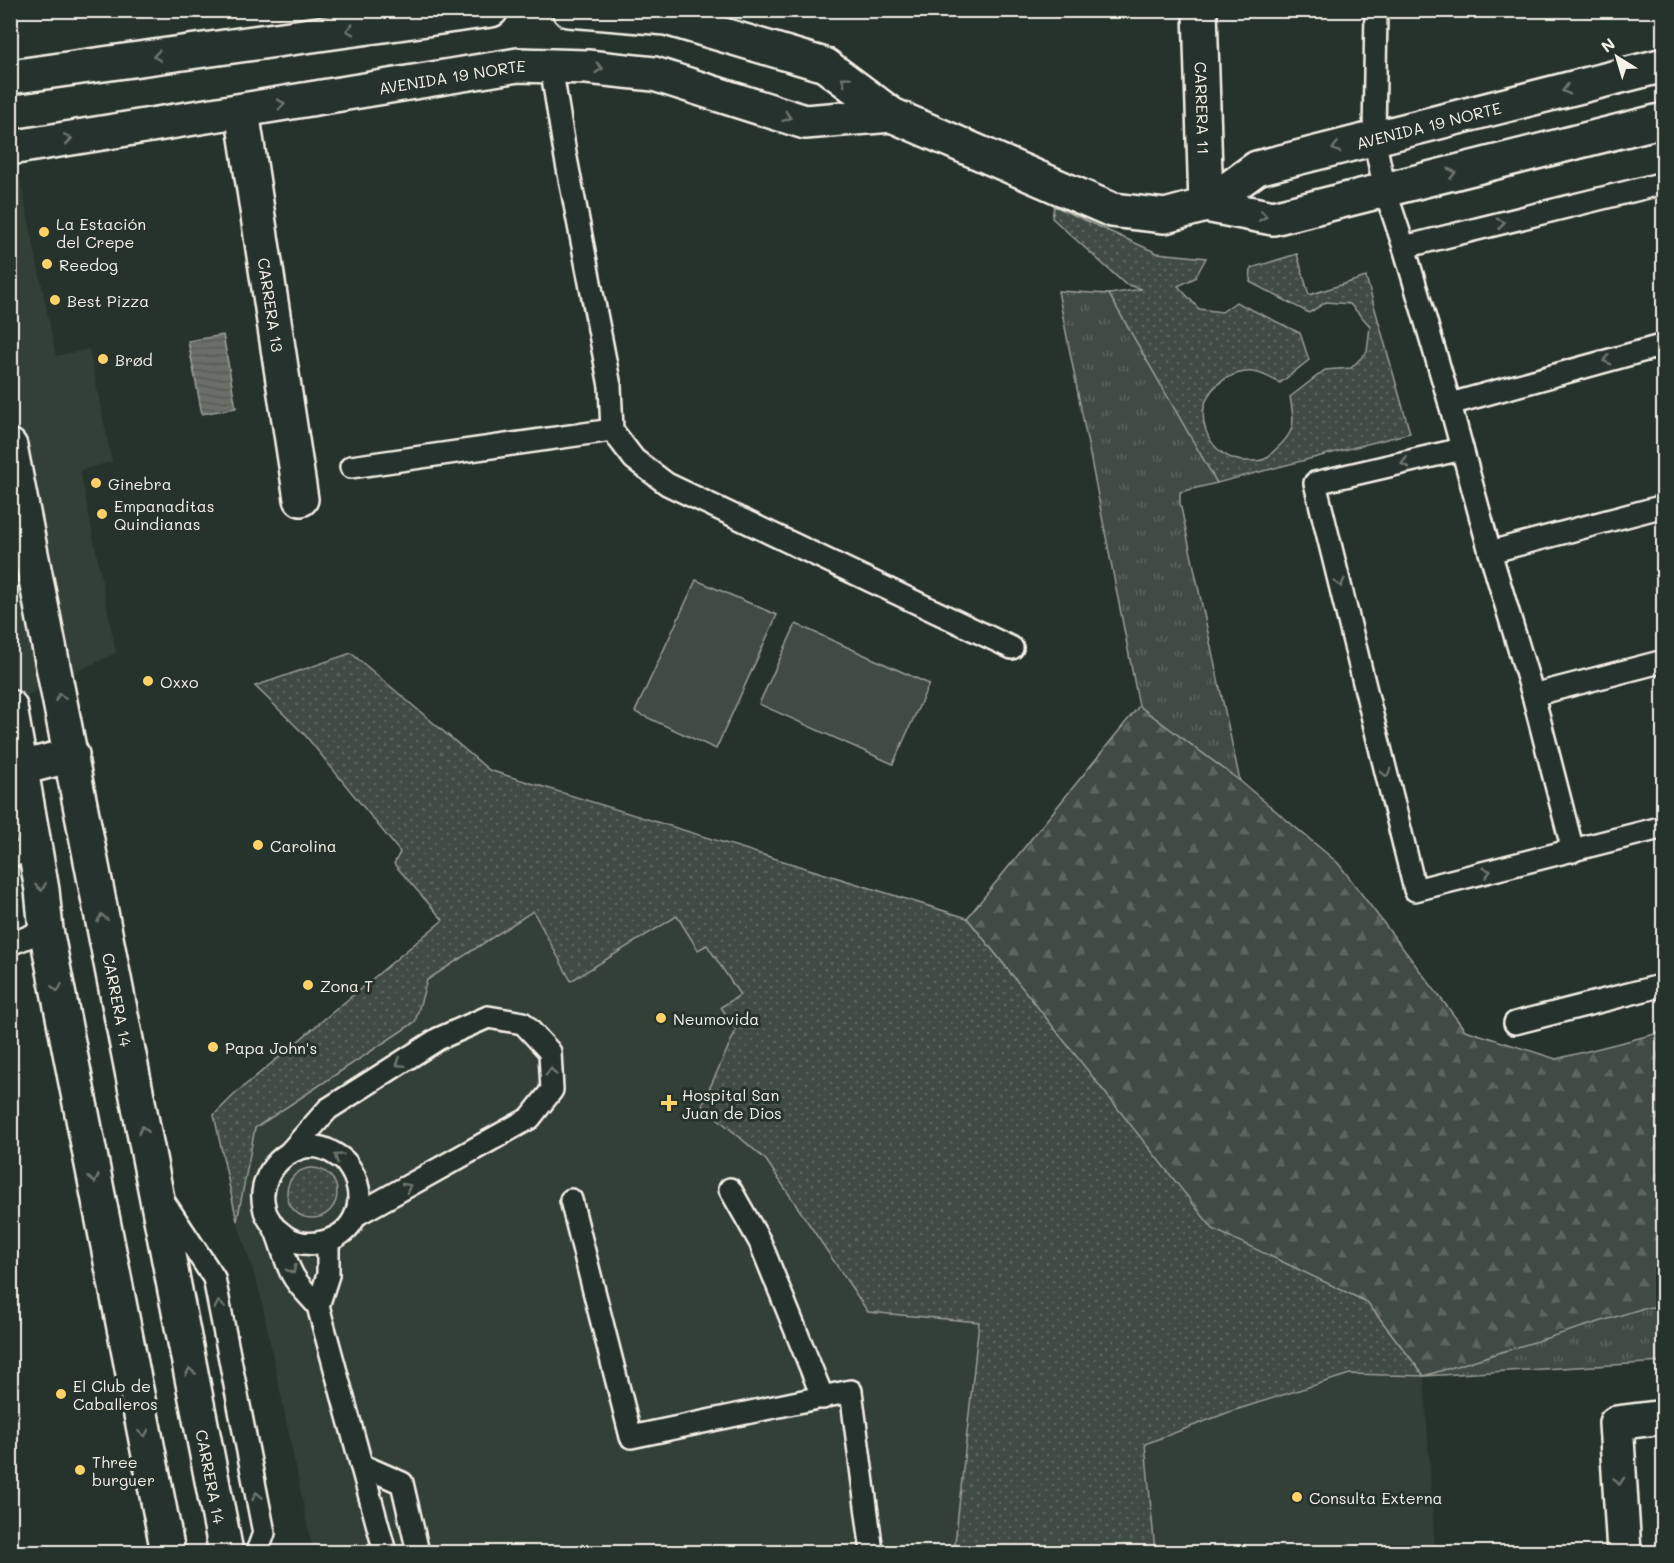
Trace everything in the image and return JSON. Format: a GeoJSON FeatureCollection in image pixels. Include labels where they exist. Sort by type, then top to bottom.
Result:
{"type":"FeatureCollection","features":[{"type":"Feature","properties":{"kind":"street"},"geometry":{"type":"LineString","coordinates":[[10,77],[491,10]]}},
{"type":"Feature","properties":{"kind":"street","name":"AVENIDA 19 NORTE"},"geometry":{"type":"LineString","coordinates":[[569,10],[666,18],[825,65],[892,116],[1112,210],[1165,216],[1206,206],[1257,168],[1664,65]]}},
{"type":"Feature","properties":{"kind":"street","name":"CARRERA 11"},"geometry":{"type":"LineString","coordinates":[[1200,10],[1206,206]]}},
{"type":"Feature","properties":{"kind":"street","name":"AVENIDA 19 NORTE"},"geometry":{"type":"LineString","coordinates":[[10,148],[518,65],[587,67],[654,74],[805,122],[892,116]]}},
{"type":"Feature","properties":{"kind":"street","name":"CARRERA 13"},"geometry":{"type":"LineString","coordinates":[[242,111],[301,499]]}},
{"type":"Feature","properties":{"kind":"street","name":"AVENIDA 19 NORTE"},"geometry":{"type":"LineString","coordinates":[[1206,206],[1273,218],[1664,120]]}},
{"type":"Feature","properties":{"kind":"street","name":"CARRERA 14"},"geometry":{"type":"LineString","coordinates":[[10,446],[226,1552]]}},
{"type":"Feature","properties":{"kind":"street"},"geometry":{"type":"LineString","coordinates":[[10,707],[22,852],[42,890],[46,930],[168,1552]]}},
{"type":"Feature","properties":{"kind":"street"},"geometry":{"type":"LineString","coordinates":[[16,771],[72,755]]}},
{"type":"Feature","properties":{"kind":"street"},"geometry":{"type":"LineString","coordinates":[[1624,1552],[1616,1423],[1664,1417]]}},
{"type":"Feature","properties":{"kind":"lane"},"geometry":{"type":"LineString","coordinates":[[1376,10],[1374,138],[1384,190],[1404,247],[1450,404],[1490,552],[1533,695],[1573,850]]}},
{"type":"Feature","properties":{"kind":"lane"},"geometry":{"type":"LineString","coordinates":[[551,66],[565,153],[610,386],[612,430],[634,459],[667,484],[1012,648]]}},
{"type":"Feature","properties":{"kind":"lane"},"geometry":{"type":"LineString","coordinates":[[1404,247],[1664,183]]}},
{"type":"Feature","properties":{"kind":"lane"},"geometry":{"type":"LineString","coordinates":[[1450,404],[1664,345]]}},
{"type":"Feature","properties":{"kind":"lane"},"geometry":{"type":"LineString","coordinates":[[351,467],[612,430]]}},
{"type":"Feature","properties":{"kind":"lane"},"geometry":{"type":"LineString","coordinates":[[1462,449],[1315,483],[1415,890],[1664,827]]}},
{"type":"Feature","properties":{"kind":"lane"},"geometry":{"type":"LineString","coordinates":[[1490,552],[1664,506]]}},
{"type":"Feature","properties":{"kind":"lane"},"geometry":{"type":"LineString","coordinates":[[1533,695],[1664,661]]}},
{"type":"Feature","properties":{"kind":"lane"},"geometry":{"type":"LineString","coordinates":[[10,944],[46,930]]}},
{"type":"Feature","properties":{"kind":"lane"},"geometry":{"type":"LineString","coordinates":[[1515,1023],[1664,985]]}},
{"type":"Feature","properties":{"kind":"lane"},"geometry":{"type":"LineString","coordinates":[[356,1215],[530,1119],[552,1090],[550,1052],[523,1023],[488,1017],[438,1039],[328,1109],[290,1152],[276,1163],[266,1178],[263,1195],[266,1213],[275,1228],[293,1275],[318,1306],[385,1552]]}},
{"type":"Feature","properties":{"kind":"lane"},"geometry":{"type":"LineString","coordinates":[[275,1228],[291,1240],[309,1244],[328,1241],[345,1231],[356,1215],[360,1197],[356,1177],[345,1160],[328,1149],[308,1147],[290,1152]]}},
{"type":"Feature","properties":{"kind":"lane"},"geometry":{"type":"LineString","coordinates":[[154,1187],[214,1278],[264,1533],[257,1552]]}},
{"type":"Feature","properties":{"kind":"lane"},"geometry":{"type":"LineString","coordinates":[[730,1189],[760,1242],[823,1398]]}},
{"type":"Feature","properties":{"kind":"lane"},"geometry":{"type":"LineString","coordinates":[[571,1200],[631,1437],[851,1391],[872,1552]]}},
{"type":"Feature","properties":{"kind":"lane"},"geometry":{"type":"LineString","coordinates":[[318,1306],[328,1275],[328,1241]]}},
{"type":"Feature","properties":{"kind":"lane"},"geometry":{"type":"LineString","coordinates":[[361,1465],[402,1483],[418,1552]]}},
{"type":"Feature","properties":{"kind":"shaded area"},"geometry":{"type":"Polygon","coordinates":[[[10,128],[56,356],[89,349],[112,462],[80,470],[116,653],[11,703],[10,128]]]}},
{"type":"Feature","properties":{"kind":"shaded area"},"geometry":{"type":"Polygon","coordinates":[[[223,335],[236,408],[202,414],[188,341],[223,335]]]}},
{"type":"Feature","properties":{"kind":"shaded area","name":"Hospital San Juan de Dios"},"geometry":{"type":"Polygon","coordinates":[[[351,653],[489,770],[967,918],[1213,1229],[1367,1302],[1424,1376],[1435,1552],[313,1552],[260,1293],[237,1221],[214,1115],[237,1092],[443,920],[394,864],[400,852],[305,735],[255,686],[351,653]]]}},
{"type":"Feature","properties":{"kind":"green space"},"geometry":{"type":"Polygon","coordinates":[[[1054,206],[1157,253],[1206,258],[1195,278],[1178,286],[1199,309],[1222,312],[1236,302],[1300,333],[1309,360],[1280,383],[1259,373],[1247,372],[1225,379],[1212,390],[1205,402],[1203,416],[1212,443],[1222,453],[1235,459],[1260,461],[1265,459],[1282,444],[1290,432],[1293,413],[1290,397],[1325,370],[1351,368],[1367,352],[1370,326],[1350,304],[1326,302],[1309,313],[1250,282],[1251,268],[1297,254],[1309,295],[1366,277],[1410,433],[1217,483],[1109,294],[1142,289],[1125,284],[1052,218],[1054,206]]]}},
{"type":"Feature","properties":{"kind":"green space"},"geometry":{"type":"Polygon","coordinates":[[[1058,291],[1109,294],[1217,483],[1180,492],[1180,503],[1240,781],[1139,706],[1058,291]]]}},
{"type":"Feature","properties":{"kind":"green space"},"geometry":{"type":"Polygon","coordinates":[[[696,580],[777,615],[716,749],[635,712],[696,580]]]}},
{"type":"Feature","properties":{"kind":"green space"},"geometry":{"type":"Polygon","coordinates":[[[796,624],[929,684],[893,764],[759,704],[796,624]]]}},
{"type":"Feature","properties":{"kind":"green space"},"geometry":{"type":"Polygon","coordinates":[[[351,653],[489,770],[967,918],[1213,1229],[1367,1302],[1424,1376],[1350,1374],[1232,1411],[1145,1444],[1155,1552],[954,1552],[979,1322],[868,1312],[766,1160],[702,1105],[736,1030],[721,1007],[740,995],[707,945],[698,950],[677,916],[571,981],[533,911],[427,980],[415,1022],[255,1128],[237,1221],[214,1115],[237,1092],[443,920],[394,864],[400,852],[305,735],[255,686],[351,653]]]}},
{"type":"Feature","properties":{"kind":"green space"},"geometry":{"type":"Polygon","coordinates":[[[1139,706],[1240,781],[1338,863],[1465,1030],[1556,1059],[1663,1032],[1663,1306],[1644,1308],[1424,1376],[1367,1302],[1213,1230],[967,918],[1139,706]]]}},
{"type":"Feature","properties":{"kind":"green space"},"geometry":{"type":"Polygon","coordinates":[[[312,1168],[326,1172],[333,1179],[337,1193],[333,1207],[326,1214],[312,1218],[298,1214],[291,1207],[287,1193],[291,1179],[298,1172],[312,1168]]]}},
{"type":"Feature","properties":{"kind":"green space"},"geometry":{"type":"Polygon","coordinates":[[[1663,1306],[1663,1362],[1424,1376],[1644,1307],[1663,1306]]]}},
{"type":"Feature","properties":{"kind":"place","name":"La Estación del Crepe"},"geometry":{"type":"Point","coordinates":[44,232]}},
{"type":"Feature","properties":{"kind":"place","name":"Reedog"},"geometry":{"type":"Point","coordinates":[47,264]}},
{"type":"Feature","properties":{"kind":"place","name":"Best Pizza"},"geometry":{"type":"Point","coordinates":[55,300]}},
{"type":"Feature","properties":{"kind":"place","name":"Brød"},"geometry":{"type":"Point","coordinates":[103,359]}},
{"type":"Feature","properties":{"kind":"place","name":"Ginebra"},"geometry":{"type":"Point","coordinates":[96,483]}},
{"type":"Feature","properties":{"kind":"place","name":"Empanaditas Quindianas"},"geometry":{"type":"Point","coordinates":[102,514]}},
{"type":"Feature","properties":{"kind":"place","name":"Oxxo"},"geometry":{"type":"Point","coordinates":[148,681]}},
{"type":"Feature","properties":{"kind":"place","name":"Carolina"},"geometry":{"type":"Point","coordinates":[258,845]}},
{"type":"Feature","properties":{"kind":"place","name":"Zona T"},"geometry":{"type":"Point","coordinates":[308,985]}},
{"type":"Feature","properties":{"kind":"place","name":"Neumovida"},"geometry":{"type":"Point","coordinates":[661,1018]}},
{"type":"Feature","properties":{"kind":"place","name":"Papa John's"},"geometry":{"type":"Point","coordinates":[213,1047]}},
{"type":"Feature","properties":{"kind":"place","name":"Hospital San Juan de Dios"},"geometry":{"type":"Point","coordinates":[669,1103]}},
{"type":"Feature","properties":{"kind":"place","name":"El Club de Caballeros"},"geometry":{"type":"Point","coordinates":[61,1394]}},
{"type":"Feature","properties":{"kind":"place","name":"Three burguer"},"geometry":{"type":"Point","coordinates":[80,1470]}},
{"type":"Feature","properties":{"kind":"place","name":"Consulta Externa"},"geometry":{"type":"Point","coordinates":[1297,1497]}}]}
